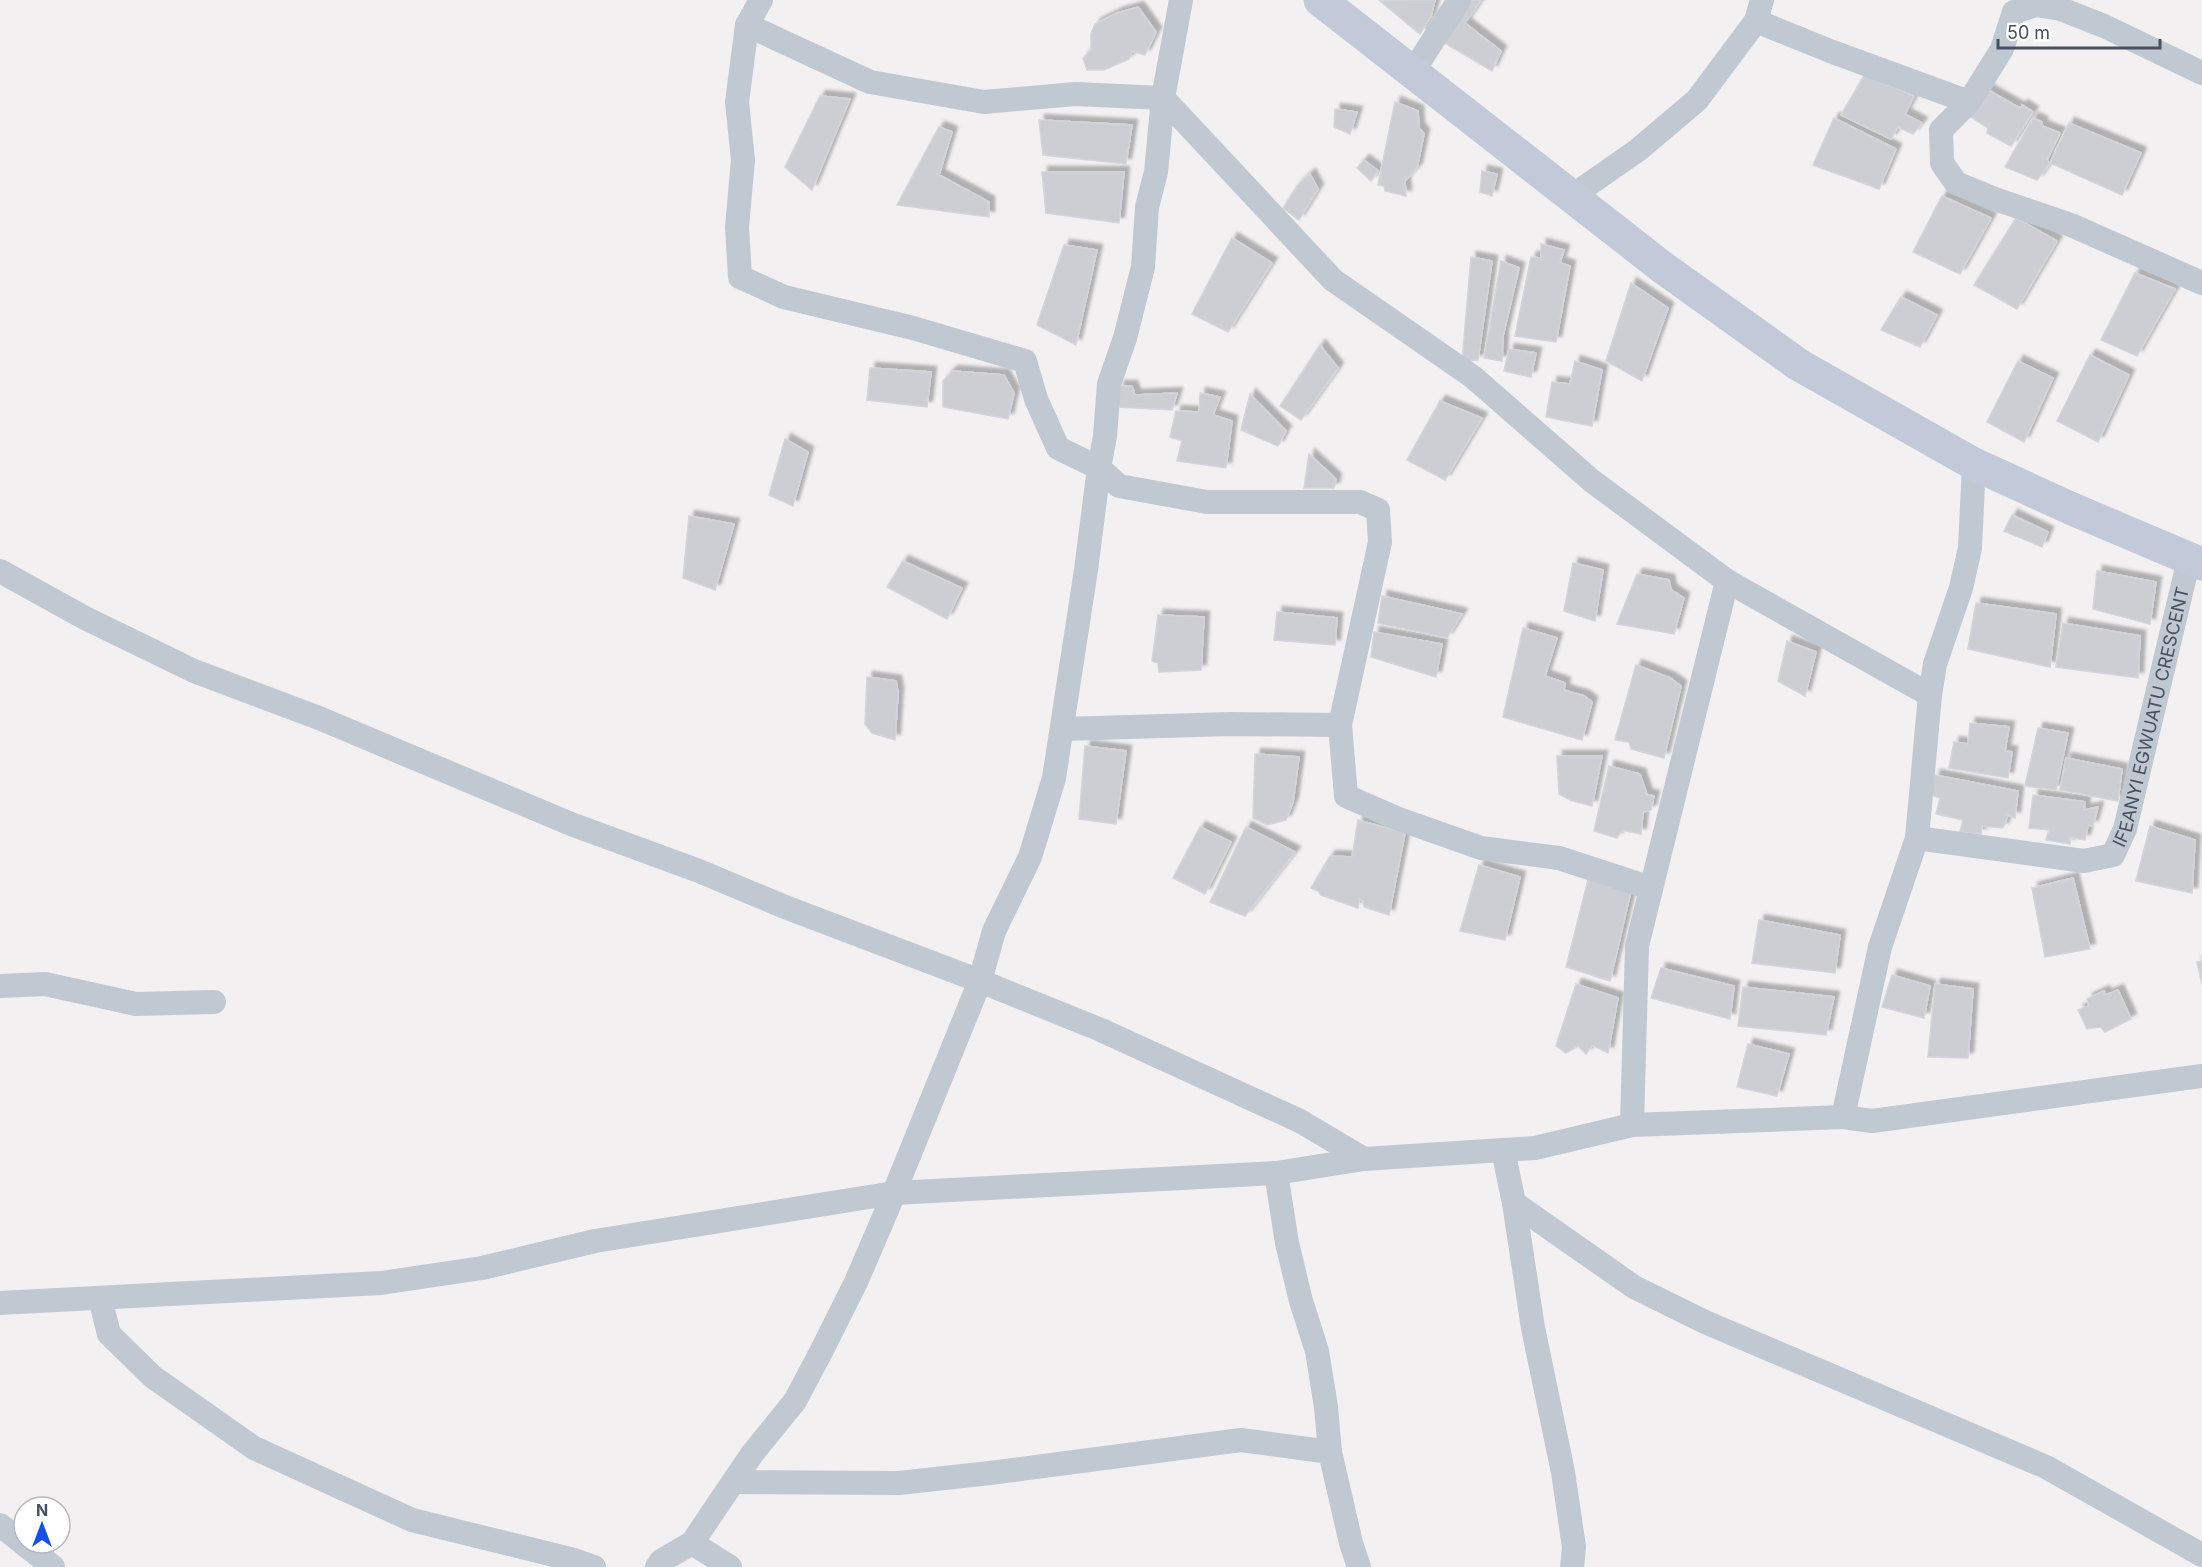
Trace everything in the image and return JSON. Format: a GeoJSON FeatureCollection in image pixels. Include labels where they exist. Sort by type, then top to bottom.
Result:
{"type":"FeatureCollection","features":[{"type":"Feature","properties":{"kind":"main road"},"geometry":{"type":"LineString","coordinates":[[1320,0],[1662,267],[1799,365],[1974,464],[2070,508],[2196,561]]}},
{"type":"Feature","properties":{"kind":"street"},"geometry":{"type":"LineString","coordinates":[[761,0],[747,25],[737,102],[743,160],[737,227],[740,277],[784,297],[913,328],[1025,361],[1036,399],[1058,448],[1099,468],[1119,486],[1207,502],[1360,502],[1378,510],[1380,542],[1340,725],[1346,796],[1396,818],[1481,848],[1559,858],[1651,888]]}},
{"type":"Feature","properties":{"kind":"street"},"geometry":{"type":"LineString","coordinates":[[657,1567],[661,1561],[692,1543],[752,1454],[795,1401],[856,1282],[980,981],[994,931],[1030,857],[1054,778],[1085,581],[1105,436],[1109,384],[1125,338],[1143,267],[1147,207],[1156,171],[1163,98],[1181,0]]}},
{"type":"Feature","properties":{"kind":"street"},"geometry":{"type":"LineString","coordinates":[[1412,73],[1459,0]]}},
{"type":"Feature","properties":{"kind":"street"},"geometry":{"type":"LineString","coordinates":[[2202,73],[2104,26],[2061,9],[2036,4],[2019,6],[2002,49],[1969,102],[1941,130],[1942,163],[1956,183],[1995,200],[2071,225],[2202,283]]}},
{"type":"Feature","properties":{"kind":"street"},"geometry":{"type":"LineString","coordinates":[[1572,195],[1638,150],[1697,100],[1759,10],[1969,102]]}},
{"type":"Feature","properties":{"kind":"street"},"geometry":{"type":"LineString","coordinates":[[747,25],[870,82],[984,102],[1075,94],[1163,98],[1333,280],[1473,377],[1592,481],[1727,581],[1930,695]]}},
{"type":"Feature","properties":{"kind":"street"},"geometry":{"type":"LineString","coordinates":[[1843,1117],[1880,947],[1917,838],[1935,664],[1961,588],[1970,548],[1974,464]]}},
{"type":"Feature","properties":{"kind":"street","name":"IFEANYI EGWUATU CRESCENT"},"geometry":{"type":"LineString","coordinates":[[1917,838],[2084,861],[2113,855],[2125,829],[2196,561]]}},
{"type":"Feature","properties":{"kind":"street"},"geometry":{"type":"LineString","coordinates":[[0,571],[85,618],[194,671],[319,718],[571,824],[699,871],[785,908],[980,981],[1101,1030],[1300,1121],[1364,1159]]}},
{"type":"Feature","properties":{"kind":"street"},"geometry":{"type":"LineString","coordinates":[[1632,1125],[1637,946],[1727,581]]}},
{"type":"Feature","properties":{"kind":"street"},"geometry":{"type":"LineString","coordinates":[[1062,729],[1230,724],[1340,725]]}},
{"type":"Feature","properties":{"kind":"street"},"geometry":{"type":"LineString","coordinates":[[0,986],[45,984],[136,1004],[214,1002]]}},
{"type":"Feature","properties":{"kind":"street"},"geometry":{"type":"LineString","coordinates":[[0,1303],[381,1283],[482,1268],[595,1241],[894,1193],[1276,1173],[1364,1159],[1535,1148],[1632,1125],[1843,1117],[1872,1121],[2202,1077]]}},
{"type":"Feature","properties":{"kind":"street"},"geometry":{"type":"LineString","coordinates":[[1503,1150],[1514,1203],[1533,1328],[1563,1472],[1574,1547],[1572,1567]]}},
{"type":"Feature","properties":{"kind":"street"},"geometry":{"type":"LineString","coordinates":[[1276,1173],[1287,1243],[1301,1301],[1317,1351],[1330,1452],[1351,1543],[1359,1567]]}},
{"type":"Feature","properties":{"kind":"street"},"geometry":{"type":"LineString","coordinates":[[1514,1203],[1634,1287],[1705,1322],[2046,1467],[2202,1555]]}},
{"type":"Feature","properties":{"kind":"street"},"geometry":{"type":"LineString","coordinates":[[100,1298],[110,1334],[153,1377],[254,1448],[412,1521],[574,1560],[594,1567]]}},
{"type":"Feature","properties":{"kind":"street"},"geometry":{"type":"LineString","coordinates":[[734,1482],[899,1483],[1241,1440],[1330,1452]]}},
{"type":"Feature","properties":{"kind":"street"},"geometry":{"type":"LineString","coordinates":[[0,1525],[52,1567]]}},
{"type":"Feature","properties":{"kind":"street"},"geometry":{"type":"LineString","coordinates":[[692,1543],[730,1567]]}},
{"type":"Feature","properties":{"kind":"building"},"geometry":{"type":"Polygon","coordinates":[[[1435,0],[1431,16],[1420,34],[1380,1],[1435,0]]]}},
{"type":"Feature","properties":{"kind":"building"},"geometry":{"type":"Polygon","coordinates":[[[1453,0],[1481,0],[1465,23],[1501,51],[1492,71],[1426,32],[1453,0]]]}},
{"type":"Feature","properties":{"kind":"building"},"geometry":{"type":"Polygon","coordinates":[[[1138,7],[1156,32],[1145,55],[1132,51],[1129,59],[1104,70],[1087,70],[1083,58],[1091,50],[1091,34],[1095,24],[1117,13],[1138,7]]]}},
{"type":"Feature","properties":{"kind":"building"},"geometry":{"type":"Polygon","coordinates":[[[1865,74],[1914,96],[1905,114],[1922,123],[1913,134],[1898,127],[1891,139],[1841,115],[1865,74]]]}},
{"type":"Feature","properties":{"kind":"building"},"geometry":{"type":"Polygon","coordinates":[[[1988,90],[2016,106],[2021,108],[2022,105],[2033,112],[2011,146],[1987,133],[1988,128],[1971,117],[1988,90]]]}},
{"type":"Feature","properties":{"kind":"building"},"geometry":{"type":"Polygon","coordinates":[[[820,96],[850,99],[812,190],[785,167],[820,96]]]}},
{"type":"Feature","properties":{"kind":"building"},"geometry":{"type":"Polygon","coordinates":[[[1395,102],[1418,111],[1419,128],[1424,134],[1417,168],[1405,181],[1406,196],[1385,191],[1384,186],[1378,185],[1395,102]]]}},
{"type":"Feature","properties":{"kind":"building"},"geometry":{"type":"Polygon","coordinates":[[[1335,109],[1357,112],[1350,134],[1334,127],[1335,109]]]}},
{"type":"Feature","properties":{"kind":"building"},"geometry":{"type":"Polygon","coordinates":[[[1834,118],[1896,149],[1879,189],[1813,165],[1834,118]]]}},
{"type":"Feature","properties":{"kind":"building"},"geometry":{"type":"Polygon","coordinates":[[[2033,118],[2042,122],[2042,126],[2060,133],[2047,160],[2050,163],[2037,180],[2005,167],[2033,118]]]}},
{"type":"Feature","properties":{"kind":"building"},"geometry":{"type":"Polygon","coordinates":[[[1039,120],[1132,125],[1126,164],[1043,155],[1039,120]]]}},
{"type":"Feature","properties":{"kind":"building"},"geometry":{"type":"Polygon","coordinates":[[[2069,123],[2141,153],[2122,195],[2050,163],[2069,123]]]}},
{"type":"Feature","properties":{"kind":"building"},"geometry":{"type":"Polygon","coordinates":[[[939,127],[952,132],[939,175],[989,202],[989,217],[897,205],[939,127]]]}},
{"type":"Feature","properties":{"kind":"building"},"geometry":{"type":"Polygon","coordinates":[[[1364,160],[1378,171],[1371,181],[1357,168],[1364,160]]]}},
{"type":"Feature","properties":{"kind":"building"},"geometry":{"type":"Polygon","coordinates":[[[1482,171],[1497,174],[1492,196],[1480,192],[1482,171]]]}},
{"type":"Feature","properties":{"kind":"building"},"geometry":{"type":"Polygon","coordinates":[[[1042,172],[1124,172],[1119,223],[1046,213],[1042,172]]]}},
{"type":"Feature","properties":{"kind":"building"},"geometry":{"type":"Polygon","coordinates":[[[1310,174],[1318,189],[1299,220],[1283,208],[1297,186],[1310,174]]]}},
{"type":"Feature","properties":{"kind":"building"},"geometry":{"type":"Polygon","coordinates":[[[1942,196],[1991,218],[1960,274],[1913,252],[1942,196]]]}},
{"type":"Feature","properties":{"kind":"building"},"geometry":{"type":"Polygon","coordinates":[[[2016,218],[2057,241],[2017,309],[1974,285],[2016,218]]]}},
{"type":"Feature","properties":{"kind":"building"},"geometry":{"type":"Polygon","coordinates":[[[1232,238],[1272,263],[1228,332],[1192,314],[1232,238]]]}},
{"type":"Feature","properties":{"kind":"building"},"geometry":{"type":"Polygon","coordinates":[[[1541,244],[1564,250],[1560,263],[1570,266],[1556,342],[1515,336],[1531,257],[1541,258],[1541,244]]]}},
{"type":"Feature","properties":{"kind":"building"},"geometry":{"type":"Polygon","coordinates":[[[1064,245],[1097,250],[1076,345],[1037,325],[1064,245]]]}},
{"type":"Feature","properties":{"kind":"building"},"geometry":{"type":"Polygon","coordinates":[[[1471,257],[1492,261],[1478,360],[1462,361],[1471,257]]]}},
{"type":"Feature","properties":{"kind":"building"},"geometry":{"type":"Polygon","coordinates":[[[1501,261],[1519,268],[1503,336],[1502,361],[1484,358],[1501,261]]]}},
{"type":"Feature","properties":{"kind":"building"},"geometry":{"type":"Polygon","coordinates":[[[2135,273],[2175,289],[2137,356],[2101,340],[2135,273]]]}},
{"type":"Feature","properties":{"kind":"building"},"geometry":{"type":"Polygon","coordinates":[[[1631,283],[1668,308],[1642,381],[1606,361],[1631,283]]]}},
{"type":"Feature","properties":{"kind":"building"},"geometry":{"type":"Polygon","coordinates":[[[1901,297],[1937,315],[1920,347],[1881,330],[1901,297]]]}},
{"type":"Feature","properties":{"kind":"building"},"geometry":{"type":"Polygon","coordinates":[[[1320,345],[1338,368],[1301,420],[1280,406],[1320,345]]]}},
{"type":"Feature","properties":{"kind":"building"},"geometry":{"type":"Polygon","coordinates":[[[1509,349],[1536,353],[1531,377],[1504,371],[1509,349]]]}},
{"type":"Feature","properties":{"kind":"building"},"geometry":{"type":"Polygon","coordinates":[[[2090,355],[2129,375],[2098,442],[2057,421],[2090,355]]]}},
{"type":"Feature","properties":{"kind":"building"},"geometry":{"type":"Polygon","coordinates":[[[1575,361],[1602,370],[1592,426],[1546,417],[1552,382],[1570,384],[1575,361]]]}},
{"type":"Feature","properties":{"kind":"building"},"geometry":{"type":"Polygon","coordinates":[[[2018,361],[2053,378],[2024,442],[1987,422],[2018,361]]]}},
{"type":"Feature","properties":{"kind":"building"},"geometry":{"type":"Polygon","coordinates":[[[870,368],[931,372],[927,407],[867,400],[870,368]]]}},
{"type":"Feature","properties":{"kind":"building"},"geometry":{"type":"Polygon","coordinates":[[[952,371],[1004,375],[1014,393],[1008,419],[943,407],[943,381],[952,371]]]}},
{"type":"Feature","properties":{"kind":"building"},"geometry":{"type":"Polygon","coordinates":[[[1119,386],[1132,386],[1135,395],[1177,393],[1172,410],[1118,407],[1119,386]]]}},
{"type":"Feature","properties":{"kind":"building"},"geometry":{"type":"Polygon","coordinates":[[[1200,393],[1220,397],[1213,415],[1232,421],[1226,468],[1177,461],[1182,441],[1170,437],[1176,411],[1199,412],[1200,393]]]}},
{"type":"Feature","properties":{"kind":"building"},"geometry":{"type":"Polygon","coordinates":[[[1250,394],[1286,431],[1278,446],[1241,430],[1250,394]]]}},
{"type":"Feature","properties":{"kind":"building"},"geometry":{"type":"Polygon","coordinates":[[[1440,401],[1482,418],[1445,480],[1407,460],[1440,401]]]}},
{"type":"Feature","properties":{"kind":"building"},"geometry":{"type":"Polygon","coordinates":[[[785,439],[808,452],[793,506],[769,495],[785,439]]]}},
{"type":"Feature","properties":{"kind":"building"},"geometry":{"type":"Polygon","coordinates":[[[1309,454],[1336,479],[1334,488],[1304,488],[1309,454]]]}},
{"type":"Feature","properties":{"kind":"building"},"geometry":{"type":"Polygon","coordinates":[[[2012,515],[2048,532],[2042,547],[2004,531],[2012,515]]]}},
{"type":"Feature","properties":{"kind":"building"},"geometry":{"type":"Polygon","coordinates":[[[689,516],[734,524],[715,590],[683,578],[689,516]]]}},
{"type":"Feature","properties":{"kind":"building"},"geometry":{"type":"Polygon","coordinates":[[[903,561],[962,588],[947,619],[887,587],[903,561]]]}},
{"type":"Feature","properties":{"kind":"building"},"geometry":{"type":"Polygon","coordinates":[[[1573,563],[1603,570],[1595,621],[1564,611],[1573,563]]]}},
{"type":"Feature","properties":{"kind":"building"},"geometry":{"type":"Polygon","coordinates":[[[2097,571],[2156,582],[2150,624],[2093,609],[2097,571]]]}},
{"type":"Feature","properties":{"kind":"building"},"geometry":{"type":"Polygon","coordinates":[[[1637,574],[1669,580],[1671,590],[1684,598],[1674,634],[1617,624],[1637,574]]]}},
{"type":"Feature","properties":{"kind":"building"},"geometry":{"type":"Polygon","coordinates":[[[1382,596],[1462,614],[1447,638],[1378,623],[1382,596]]]}},
{"type":"Feature","properties":{"kind":"building"},"geometry":{"type":"Polygon","coordinates":[[[1976,603],[2056,614],[2050,667],[1968,649],[1976,603]]]}},
{"type":"Feature","properties":{"kind":"building"},"geometry":{"type":"Polygon","coordinates":[[[1277,612],[1337,618],[1335,645],[1274,640],[1277,612]]]}},
{"type":"Feature","properties":{"kind":"building"},"geometry":{"type":"Polygon","coordinates":[[[1158,615],[1204,617],[1201,670],[1159,672],[1158,663],[1152,661],[1158,615]]]}},
{"type":"Feature","properties":{"kind":"building"},"geometry":{"type":"Polygon","coordinates":[[[2063,623],[2140,636],[2138,678],[2056,667],[2063,623]]]}},
{"type":"Feature","properties":{"kind":"building"},"geometry":{"type":"Polygon","coordinates":[[[1523,628],[1557,638],[1545,676],[1565,683],[1564,690],[1584,696],[1592,702],[1582,740],[1503,717],[1523,628]]]}},
{"type":"Feature","properties":{"kind":"building"},"geometry":{"type":"Polygon","coordinates":[[[1374,632],[1442,644],[1436,677],[1371,657],[1374,632]]]}},
{"type":"Feature","properties":{"kind":"building"},"geometry":{"type":"Polygon","coordinates":[[[1787,641],[1816,652],[1805,696],[1778,681],[1787,641]]]}},
{"type":"Feature","properties":{"kind":"building"},"geometry":{"type":"Polygon","coordinates":[[[1636,665],[1670,678],[1681,686],[1664,758],[1631,749],[1629,742],[1615,740],[1636,665]]]}},
{"type":"Feature","properties":{"kind":"building"},"geometry":{"type":"Polygon","coordinates":[[[867,677],[896,681],[898,693],[895,740],[872,733],[865,724],[867,677]]]}},
{"type":"Feature","properties":{"kind":"building"},"geometry":{"type":"Polygon","coordinates":[[[1970,723],[2009,727],[2005,751],[2012,752],[2008,778],[1949,768],[1954,742],[1968,744],[1970,723]]]}},
{"type":"Feature","properties":{"kind":"building"},"geometry":{"type":"Polygon","coordinates":[[[2038,728],[2068,733],[2056,790],[2025,786],[2038,728]]]}},
{"type":"Feature","properties":{"kind":"building"},"geometry":{"type":"Polygon","coordinates":[[[1085,746],[1126,751],[1116,824],[1079,819],[1085,746]]]}},
{"type":"Feature","properties":{"kind":"building"},"geometry":{"type":"Polygon","coordinates":[[[1255,754],[1299,757],[1293,802],[1286,820],[1267,825],[1253,818],[1255,754]]]}},
{"type":"Feature","properties":{"kind":"building"},"geometry":{"type":"Polygon","coordinates":[[[1557,756],[1602,756],[1592,806],[1570,800],[1559,794],[1557,756]]]}},
{"type":"Feature","properties":{"kind":"building"},"geometry":{"type":"Polygon","coordinates":[[[2066,758],[2122,769],[2118,801],[2060,790],[2066,758]]]}},
{"type":"Feature","properties":{"kind":"building"},"geometry":{"type":"Polygon","coordinates":[[[1609,766],[1640,774],[1647,795],[1654,796],[1651,810],[1643,812],[1641,834],[1622,830],[1617,838],[1594,831],[1609,766]]]}},
{"type":"Feature","properties":{"kind":"building"},"geometry":{"type":"Polygon","coordinates":[[[1935,775],[2018,791],[2015,818],[2008,815],[2003,828],[1982,826],[1981,834],[1960,832],[1963,820],[1936,814],[1940,798],[1931,795],[1935,775]]]}},
{"type":"Feature","properties":{"kind":"building"},"geometry":{"type":"Polygon","coordinates":[[[2033,795],[2085,802],[2084,810],[2098,807],[2093,826],[2088,825],[2085,840],[2070,837],[2070,844],[2046,840],[2049,830],[2029,828],[2033,795]]]}},
{"type":"Feature","properties":{"kind":"building"},"geometry":{"type":"Polygon","coordinates":[[[1358,820],[1405,833],[1389,915],[1364,907],[1363,901],[1359,899],[1358,908],[1321,895],[1311,888],[1330,856],[1352,857],[1358,820]]]}},
{"type":"Feature","properties":{"kind":"building"},"geometry":{"type":"Polygon","coordinates":[[[2150,826],[2195,840],[2192,893],[2136,881],[2150,826]]]}},
{"type":"Feature","properties":{"kind":"building"},"geometry":{"type":"Polygon","coordinates":[[[1200,827],[1231,842],[1205,894],[1173,878],[1200,827]]]}},
{"type":"Feature","properties":{"kind":"building"},"geometry":{"type":"Polygon","coordinates":[[[1246,827],[1295,852],[1245,916],[1210,902],[1246,827]]]}},
{"type":"Feature","properties":{"kind":"building"},"geometry":{"type":"Polygon","coordinates":[[[1479,865],[1520,877],[1505,940],[1460,931],[1479,865]]]}},
{"type":"Feature","properties":{"kind":"building"},"geometry":{"type":"Polygon","coordinates":[[[2073,878],[2090,949],[2045,957],[2032,888],[2073,878]]]}},
{"type":"Feature","properties":{"kind":"building"},"geometry":{"type":"Polygon","coordinates":[[[1588,880],[1631,891],[1610,981],[1566,967],[1588,880]]]}},
{"type":"Feature","properties":{"kind":"building"},"geometry":{"type":"Polygon","coordinates":[[[1759,920],[1840,935],[1835,973],[1752,963],[1759,920]]]}},
{"type":"Feature","properties":{"kind":"building"},"geometry":{"type":"Polygon","coordinates":[[[2202,961],[2202,984],[2197,962],[2202,961]]]}},
{"type":"Feature","properties":{"kind":"building"},"geometry":{"type":"Polygon","coordinates":[[[1661,968],[1734,986],[1730,1019],[1651,998],[1661,968]]]}},
{"type":"Feature","properties":{"kind":"building"},"geometry":{"type":"Polygon","coordinates":[[[1892,975],[1930,986],[1924,1018],[1882,1007],[1892,975]]]}},
{"type":"Feature","properties":{"kind":"building"},"geometry":{"type":"Polygon","coordinates":[[[1576,984],[1618,998],[1608,1053],[1592,1045],[1586,1054],[1578,1046],[1566,1053],[1556,1046],[1576,984]]]}},
{"type":"Feature","properties":{"kind":"building"},"geometry":{"type":"Polygon","coordinates":[[[1935,984],[1973,989],[1968,1058],[1928,1057],[1935,984]]]}},
{"type":"Feature","properties":{"kind":"building"},"geometry":{"type":"Polygon","coordinates":[[[1743,987],[1834,997],[1826,1035],[1738,1026],[1743,987]]]}},
{"type":"Feature","properties":{"kind":"building"},"geometry":{"type":"Polygon","coordinates":[[[2118,990],[2131,1019],[2105,1032],[2100,1027],[2087,1029],[2078,1010],[2089,1006],[2087,999],[2104,991],[2106,995],[2118,990]]]}},
{"type":"Feature","properties":{"kind":"building"},"geometry":{"type":"Polygon","coordinates":[[[1748,1044],[1789,1054],[1777,1096],[1737,1087],[1748,1044]]]}}]}
